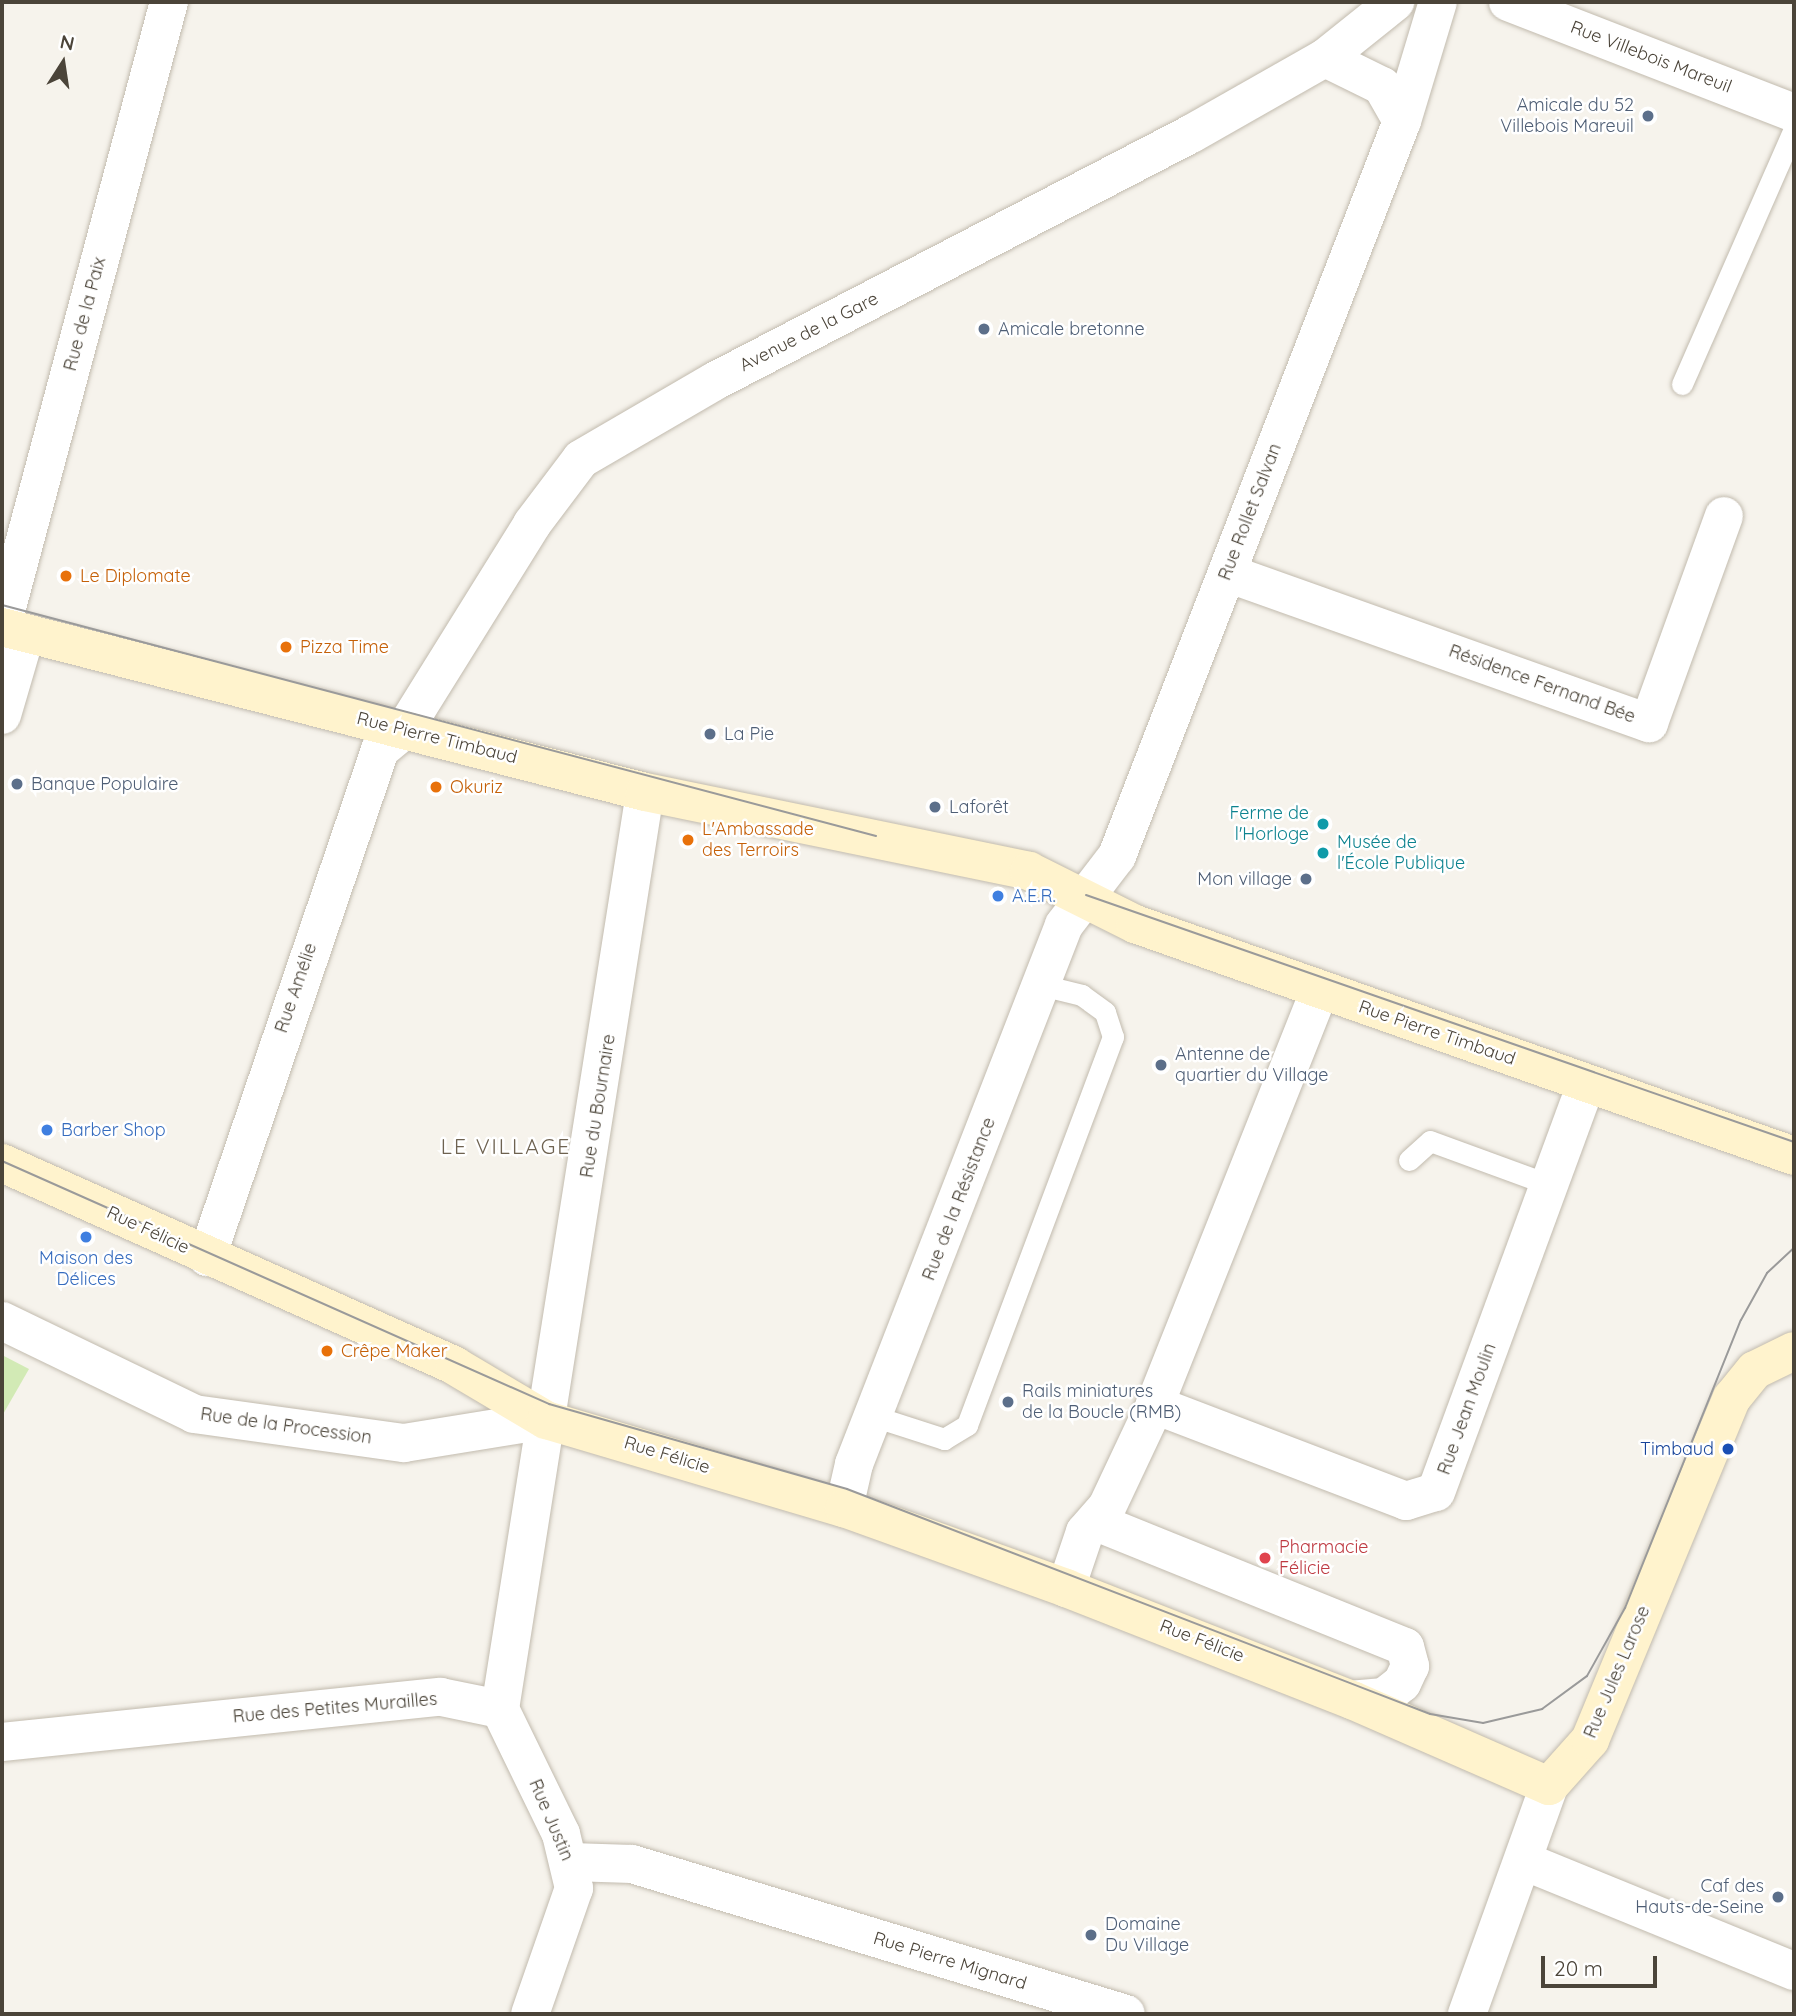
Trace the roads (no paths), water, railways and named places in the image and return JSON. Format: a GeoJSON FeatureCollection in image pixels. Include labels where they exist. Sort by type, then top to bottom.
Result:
{"type":"FeatureCollection","features":[{"type":"Feature","properties":{"kind":"main road","name":"Rue Pierre Timbaud"},"geometry":{"type":"LineString","coordinates":[[10,629],[645,792],[876,836],[1029,871],[1086,895],[1135,924],[1319,992],[1794,1156]]}},
{"type":"Feature","properties":{"kind":"main road","name":"Rue Félicie"},"geometry":{"type":"LineString","coordinates":[[2,1163],[455,1366],[547,1420],[844,1508],[1066,1588],[1352,1700],[1549,1786]]}},
{"type":"Feature","properties":{"kind":"main road","name":"Rue Jules Larose"},"geometry":{"type":"LineString","coordinates":[[1549,1786],[1590,1741],[1732,1398],[1755,1370],[1794,1351]]}},
{"type":"Feature","properties":{"kind":"street","name":"Rue de la Paix"},"geometry":{"type":"LineString","coordinates":[[2,715],[10,629],[169,2]]}},
{"type":"Feature","properties":{"kind":"street","name":"Avenue de la Gare"},"geometry":{"type":"LineString","coordinates":[[404,730],[532,524],[580,459],[1325,58],[1395,2]]}},
{"type":"Feature","properties":{"kind":"street","name":"Rue Villebois Mareuil"},"geometry":{"type":"LineString","coordinates":[[1508,2],[1794,113]]}},
{"type":"Feature","properties":{"kind":"street","name":"Avenue de la Gare"},"geometry":{"type":"LineString","coordinates":[[1325,58],[1389,41],[1438,9]]}},
{"type":"Feature","properties":{"kind":"street","name":"Rue Rollet Salvan"},"geometry":{"type":"LineString","coordinates":[[1086,895],[1106,878],[1117,856],[1402,121],[1438,9]]}},
{"type":"Feature","properties":{"kind":"street"},"geometry":{"type":"LineString","coordinates":[[1325,58],[1382,86],[1402,121]]}},
{"type":"Feature","properties":{"kind":"street","name":"Résidence Fernand Bée"},"geometry":{"type":"LineString","coordinates":[[1227,573],[1650,723],[1724,516]]}},
{"type":"Feature","properties":{"kind":"street","name":"Rue Amélie"},"geometry":{"type":"LineString","coordinates":[[207,1257],[367,782],[380,750],[404,730]]}},
{"type":"Feature","properties":{"kind":"street","name":"Rue du Bournaire"},"geometry":{"type":"LineString","coordinates":[[547,1420],[645,792]]}},
{"type":"Feature","properties":{"kind":"street","name":"Rue de la Résistance"},"geometry":{"type":"LineString","coordinates":[[844,1508],[873,1416],[1064,925],[1086,895]]}},
{"type":"Feature","properties":{"kind":"street"},"geometry":{"type":"LineString","coordinates":[[1066,1588],[1085,1532],[1097,1522],[1154,1405],[1319,992]]}},
{"type":"Feature","properties":{"kind":"street","name":"Rue Jean Moulin"},"geometry":{"type":"LineString","coordinates":[[1154,1405],[1406,1501],[1436,1492],[1586,1084]]}},
{"type":"Feature","properties":{"kind":"street","name":"Rue de la Procession"},"geometry":{"type":"LineString","coordinates":[[2,1321],[194,1414],[404,1443],[547,1420]]}},
{"type":"Feature","properties":{"kind":"street"},"geometry":{"type":"LineString","coordinates":[[500,1709],[547,1420]]}},
{"type":"Feature","properties":{"kind":"street","name":"Rue Félicie"},"geometry":{"type":"LineString","coordinates":[[1097,1522],[1405,1647],[1410,1666],[1402,1684],[1384,1698],[1352,1700]]}},
{"type":"Feature","properties":{"kind":"street","name":"Rue des Petites Murailles"},"geometry":{"type":"LineString","coordinates":[[2,1742],[440,1697],[500,1709]]}},
{"type":"Feature","properties":{"kind":"street","name":"Rue Justin"},"geometry":{"type":"LineString","coordinates":[[500,1709],[571,1862],[573,1888],[530,2014]]}},
{"type":"Feature","properties":{"kind":"street","name":"Rue Jules Larose"},"geometry":{"type":"LineString","coordinates":[[1467,2014],[1504,1897],[1524,1861],[1549,1786]]}},
{"type":"Feature","properties":{"kind":"street"},"geometry":{"type":"LineString","coordinates":[[1524,1861],[1794,1971]]}},
{"type":"Feature","properties":{"kind":"street","name":"Rue Pierre Mignard"},"geometry":{"type":"LineString","coordinates":[[571,1862],[632,1864],[1126,2014]]}},
{"type":"Feature","properties":{"kind":"lane"},"geometry":{"type":"LineString","coordinates":[[1682,384],[1794,129]]}},
{"type":"Feature","properties":{"kind":"lane"},"geometry":{"type":"LineString","coordinates":[[873,1416],[944,1438],[967,1425],[1113,1037],[1105,1012],[1082,995],[1041,985]]}},
{"type":"Feature","properties":{"kind":"lane"},"geometry":{"type":"LineString","coordinates":[[1409,1160],[1430,1141],[1550,1185]]}},
{"type":"Feature","properties":{"kind":"tram line"},"geometry":{"type":"LineString","coordinates":[[2,605],[876,836]]}},
{"type":"Feature","properties":{"kind":"tram line"},"geometry":{"type":"LineString","coordinates":[[1086,895],[1794,1142]]}},
{"type":"Feature","properties":{"kind":"tram line"},"geometry":{"type":"LineString","coordinates":[[2,1161],[549,1404],[847,1489],[1430,1714],[1483,1723],[1542,1709],[1587,1676],[1625,1608],[1741,1320],[1767,1273],[1794,1248]]}},
{"type":"Feature","properties":{"kind":"place","name":"Amicale du 52 Villebois Mareuil"},"geometry":{"type":"Point","coordinates":[1648,116]}},
{"type":"Feature","properties":{"kind":"place","name":"Amicale bretonne"},"geometry":{"type":"Point","coordinates":[984,329]}},
{"type":"Feature","properties":{"kind":"place","name":"Le Diplomate"},"geometry":{"type":"Point","coordinates":[66,576]}},
{"type":"Feature","properties":{"kind":"place","name":"Pizza Time"},"geometry":{"type":"Point","coordinates":[286,647]}},
{"type":"Feature","properties":{"kind":"place","name":"La Pie"},"geometry":{"type":"Point","coordinates":[710,734]}},
{"type":"Feature","properties":{"kind":"place","name":"Banque Populaire"},"geometry":{"type":"Point","coordinates":[17,784]}},
{"type":"Feature","properties":{"kind":"place","name":"Okuriz"},"geometry":{"type":"Point","coordinates":[436,787]}},
{"type":"Feature","properties":{"kind":"place","name":"Laforêt"},"geometry":{"type":"Point","coordinates":[935,807]}},
{"type":"Feature","properties":{"kind":"place","name":"Ferme de l'Horloge"},"geometry":{"type":"Point","coordinates":[1323,824]}},
{"type":"Feature","properties":{"kind":"place","name":"L'Ambassade des Terroirs"},"geometry":{"type":"Point","coordinates":[688,840]}},
{"type":"Feature","properties":{"kind":"place","name":"Musée de l'École Publique"},"geometry":{"type":"Point","coordinates":[1323,853]}},
{"type":"Feature","properties":{"kind":"place","name":"Mon village"},"geometry":{"type":"Point","coordinates":[1306,879]}},
{"type":"Feature","properties":{"kind":"place","name":"A.E.R."},"geometry":{"type":"Point","coordinates":[998,896]}},
{"type":"Feature","properties":{"kind":"place","name":"Antenne de quartier du Village"},"geometry":{"type":"Point","coordinates":[1161,1065]}},
{"type":"Feature","properties":{"kind":"place","name":"Barber Shop"},"geometry":{"type":"Point","coordinates":[47,1130]}},
{"type":"Feature","properties":{"kind":"place","name":"Maison des Délices"},"geometry":{"type":"Point","coordinates":[86,1237]}},
{"type":"Feature","properties":{"kind":"place","name":"Crêpe Maker"},"geometry":{"type":"Point","coordinates":[327,1351]}},
{"type":"Feature","properties":{"kind":"place","name":"Rails miniatures de la Boucle (RMB)"},"geometry":{"type":"Point","coordinates":[1008,1402]}},
{"type":"Feature","properties":{"kind":"place","name":"Timbaud"},"geometry":{"type":"Point","coordinates":[1728,1449]}},
{"type":"Feature","properties":{"kind":"place","name":"Pharmacie Félicie"},"geometry":{"type":"Point","coordinates":[1265,1558]}},
{"type":"Feature","properties":{"kind":"place","name":"Caf des Hauts-de-Seine"},"geometry":{"type":"Point","coordinates":[1778,1897]}},
{"type":"Feature","properties":{"kind":"place","name":"Domaine Du Village"},"geometry":{"type":"Point","coordinates":[1091,1935]}},
{"type":"Feature","properties":{"kind":"district","name":"LE VILLAGE"},"geometry":{"type":"Point","coordinates":[506,1146]}}]}
